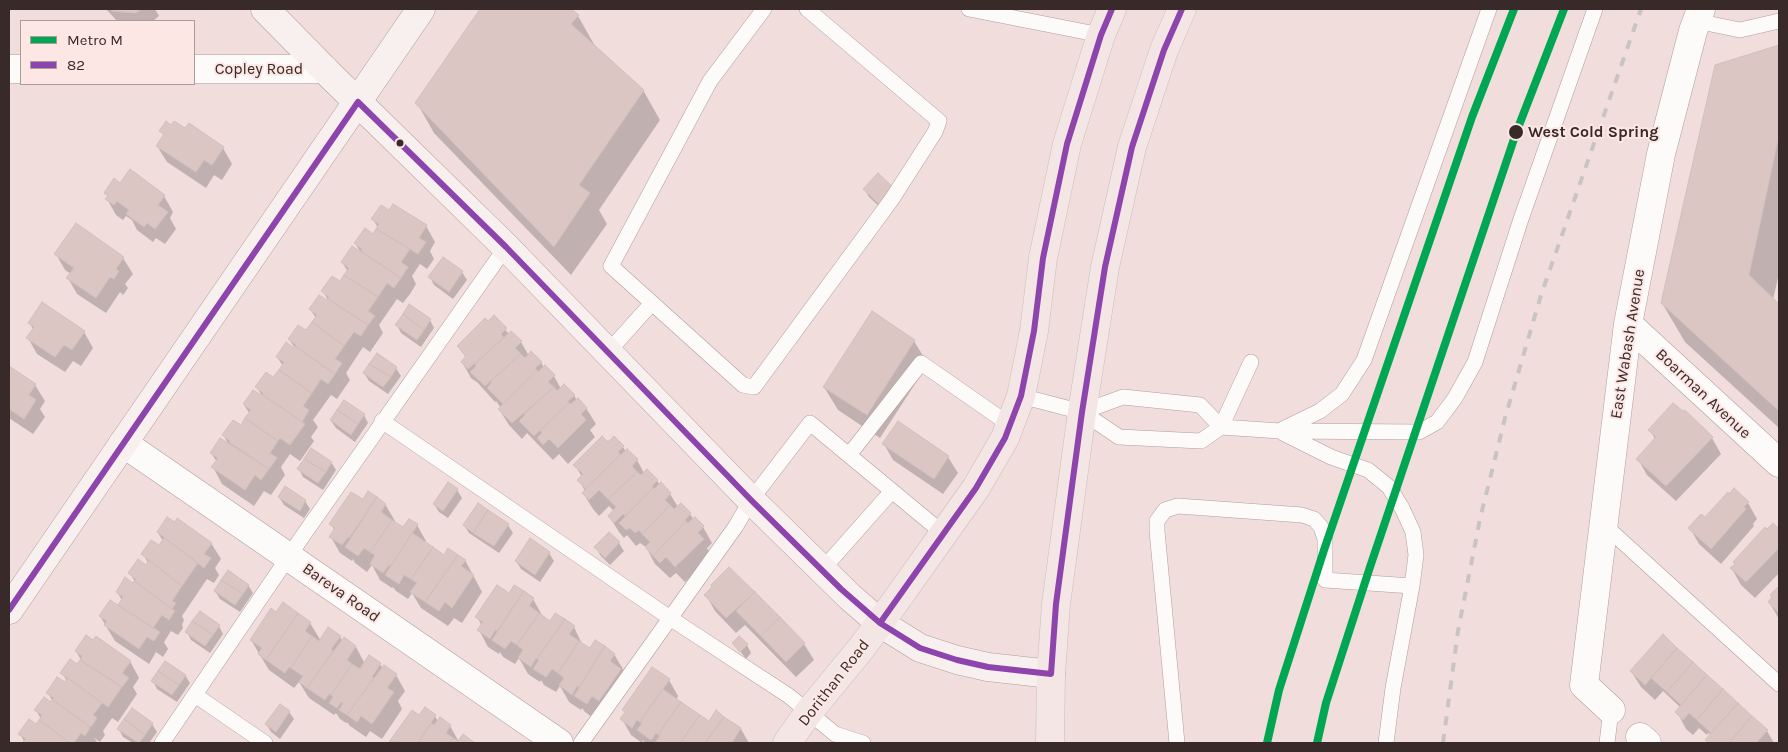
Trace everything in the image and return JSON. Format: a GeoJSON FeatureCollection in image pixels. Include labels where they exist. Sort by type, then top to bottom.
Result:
{"type":"FeatureCollection","features":[{"type":"Feature","properties":{"kind":"main road","name":"Dorithan Road"},"geometry":{"type":"LineString","coordinates":[[787,743],[808,713],[863,646],[944,534],[976,488],[1005,438],[1021,396],[1034,331],[1043,258],[1068,144],[1101,35],[1112,9]]}},
{"type":"Feature","properties":{"kind":"main road"},"geometry":{"type":"LineString","coordinates":[[1050,743],[1051,674],[1056,604],[1082,412],[1105,267],[1132,147],[1164,50],[1182,9]]}},
{"type":"Feature","properties":{"kind":"street"},"geometry":{"type":"LineString","coordinates":[[266,9],[324,69],[506,247],[751,500],[841,589],[880,623],[920,648],[957,660],[988,667],[1051,674]]}},
{"type":"Feature","properties":{"kind":"street"},"geometry":{"type":"LineString","coordinates":[[9,610],[421,9]]}},
{"type":"Feature","properties":{"kind":"street","name":"East Wabash Avenue"},"geometry":{"type":"LineString","coordinates":[[1611,710],[1584,685],[1628,324],[1661,154],[1699,15]]}},
{"type":"Feature","properties":{"kind":"street","name":"Copley Road"},"geometry":{"type":"LineString","coordinates":[[195,69],[324,69]]}},
{"type":"Feature","properties":{"kind":"street","name":"Boarman Avenue"},"geometry":{"type":"LineString","coordinates":[[1628,324],[1779,463]]}},
{"type":"Feature","properties":{"kind":"street","name":"Bareva Road"},"geometry":{"type":"LineString","coordinates":[[123,443],[559,743]]}},
{"type":"Feature","properties":{"kind":"lane"},"geometry":{"type":"LineString","coordinates":[[764,9],[710,81],[611,266],[743,385],[754,387],[892,199],[935,132],[938,121],[807,9]]}},
{"type":"Feature","properties":{"kind":"lane"},"geometry":{"type":"LineString","coordinates":[[969,9],[1101,35]]}},
{"type":"Feature","properties":{"kind":"lane"},"geometry":{"type":"LineString","coordinates":[[1280,431],[1320,412],[1342,394],[1364,360],[1489,9]]}},
{"type":"Feature","properties":{"kind":"lane"},"geometry":{"type":"LineString","coordinates":[[1082,412],[1123,397],[1200,405],[1221,427],[1280,431],[1419,432],[1437,422],[1455,398],[1476,362],[1522,219],[1595,9]]}},
{"type":"Feature","properties":{"kind":"lane"},"geometry":{"type":"LineString","coordinates":[[1699,15],[1740,30],[1779,21]]}},
{"type":"Feature","properties":{"kind":"lane"},"geometry":{"type":"LineString","coordinates":[[162,743],[382,421],[506,247]]}},
{"type":"Feature","properties":{"kind":"lane"},"geometry":{"type":"LineString","coordinates":[[608,352],[652,302]]}},
{"type":"Feature","properties":{"kind":"lane"},"geometry":{"type":"LineString","coordinates":[[1021,396],[1082,412],[1119,437],[1201,441],[1221,427],[1251,362]]}},
{"type":"Feature","properties":{"kind":"lane"},"geometry":{"type":"LineString","coordinates":[[849,455],[921,363],[1010,425]]}},
{"type":"Feature","properties":{"kind":"lane"},"geometry":{"type":"LineString","coordinates":[[382,421],[670,618],[789,696],[835,734],[864,743]]}},
{"type":"Feature","properties":{"kind":"lane"},"geometry":{"type":"LineString","coordinates":[[581,743],[736,526],[751,500],[810,423],[944,534]]}},
{"type":"Feature","properties":{"kind":"lane"},"geometry":{"type":"LineString","coordinates":[[1280,431],[1331,457],[1368,470],[1389,488],[1402,508],[1413,532],[1416,555],[1393,688],[1386,743]]}},
{"type":"Feature","properties":{"kind":"lane"},"geometry":{"type":"LineString","coordinates":[[822,570],[892,490]]}},
{"type":"Feature","properties":{"kind":"lane"},"geometry":{"type":"LineString","coordinates":[[1177,743],[1156,531],[1157,520],[1165,510],[1178,506],[1308,517],[1314,519],[1322,527],[1326,554],[1325,580],[1412,586]]}},
{"type":"Feature","properties":{"kind":"lane"},"geometry":{"type":"LineString","coordinates":[[1603,524],[1779,684]]}},
{"type":"Feature","properties":{"kind":"lane"},"geometry":{"type":"LineString","coordinates":[[195,695],[265,743]]}},
{"type":"Feature","properties":{"kind":"lane"},"geometry":{"type":"LineString","coordinates":[[1607,743],[1611,710]]}},
{"type":"Feature","properties":{"kind":"building"},"geometry":{"type":"Polygon","coordinates":[[[110,9],[141,9],[136,13],[112,11],[110,9]]]}},
{"type":"Feature","properties":{"kind":"building"},"geometry":{"type":"Polygon","coordinates":[[[480,9],[571,9],[579,15],[571,24],[644,90],[579,185],[590,193],[554,247],[415,103],[480,9]]]}},
{"type":"Feature","properties":{"kind":"building"},"geometry":{"type":"Polygon","coordinates":[[[1779,45],[1779,135],[1749,275],[1779,304],[1779,411],[1661,303],[1715,65],[1779,45]]]}},
{"type":"Feature","properties":{"kind":"building"},"geometry":{"type":"Polygon","coordinates":[[[166,121],[171,125],[174,121],[185,128],[189,123],[224,147],[212,165],[204,160],[196,172],[156,146],[164,134],[159,131],[166,121]]]}},
{"type":"Feature","properties":{"kind":"building"},"geometry":{"type":"Polygon","coordinates":[[[130,169],[165,195],[158,205],[168,212],[155,229],[147,223],[144,227],[126,214],[129,210],[117,201],[114,205],[105,199],[108,196],[104,193],[114,178],[120,183],[130,169]]]}},
{"type":"Feature","properties":{"kind":"building"},"geometry":{"type":"Polygon","coordinates":[[[878,173],[894,188],[879,204],[863,189],[878,173]]]}},
{"type":"Feature","properties":{"kind":"building"},"geometry":{"type":"Polygon","coordinates":[[[393,204],[427,225],[419,238],[426,242],[418,254],[376,229],[379,224],[371,219],[381,205],[389,210],[393,204]]]}},
{"type":"Feature","properties":{"kind":"building"},"geometry":{"type":"Polygon","coordinates":[[[76,223],[124,257],[116,269],[119,271],[114,279],[110,277],[96,298],[66,278],[74,268],[54,254],[76,223]]]}},
{"type":"Feature","properties":{"kind":"building"},"geometry":{"type":"Polygon","coordinates":[[[365,228],[373,234],[376,229],[410,249],[401,262],[408,267],[401,278],[361,251],[362,249],[354,243],[365,228]]]}},
{"type":"Feature","properties":{"kind":"building"},"geometry":{"type":"Polygon","coordinates":[[[352,246],[401,278],[394,288],[387,283],[378,297],[344,275],[349,268],[341,262],[352,246]]]}},
{"type":"Feature","properties":{"kind":"building"},"geometry":{"type":"Polygon","coordinates":[[[443,257],[463,271],[449,292],[428,277],[443,257]]]}},
{"type":"Feature","properties":{"kind":"building"},"geometry":{"type":"Polygon","coordinates":[[[344,275],[378,297],[368,311],[375,316],[368,325],[328,299],[329,297],[321,291],[332,276],[340,281],[344,275]]]}},
{"type":"Feature","properties":{"kind":"building"},"geometry":{"type":"Polygon","coordinates":[[[319,295],[368,325],[361,336],[354,332],[344,346],[312,322],[317,315],[309,309],[319,295]]]}},
{"type":"Feature","properties":{"kind":"building"},"geometry":{"type":"Polygon","coordinates":[[[42,302],[85,331],[72,350],[64,345],[55,357],[26,338],[34,327],[28,323],[42,302]]]}},
{"type":"Feature","properties":{"kind":"building"},"geometry":{"type":"Polygon","coordinates":[[[409,304],[431,319],[424,330],[403,314],[409,304]]]}},
{"type":"Feature","properties":{"kind":"building"},"geometry":{"type":"Polygon","coordinates":[[[872,311],[915,340],[867,415],[823,387],[872,311]]]}},
{"type":"Feature","properties":{"kind":"building"},"geometry":{"type":"Polygon","coordinates":[[[403,314],[424,330],[417,340],[395,325],[403,314]]]}},
{"type":"Feature","properties":{"kind":"building"},"geometry":{"type":"Polygon","coordinates":[[[494,315],[507,328],[501,334],[504,338],[468,369],[461,362],[466,356],[457,346],[485,318],[488,321],[494,315]]]}},
{"type":"Feature","properties":{"kind":"building"},"geometry":{"type":"Polygon","coordinates":[[[312,322],[344,346],[335,359],[342,363],[335,374],[288,339],[298,325],[306,330],[312,322]]]}},
{"type":"Feature","properties":{"kind":"building"},"geometry":{"type":"Polygon","coordinates":[[[511,331],[522,341],[515,348],[521,354],[485,386],[470,372],[476,366],[475,364],[511,331]]]}},
{"type":"Feature","properties":{"kind":"building"},"geometry":{"type":"Polygon","coordinates":[[[286,342],[294,348],[295,346],[335,374],[328,384],[321,379],[312,393],[279,370],[284,362],[276,357],[286,342]]]}},
{"type":"Feature","properties":{"kind":"building"},"geometry":{"type":"Polygon","coordinates":[[[531,351],[542,362],[535,368],[537,370],[503,404],[487,388],[491,381],[521,354],[525,358],[531,351]]]}},
{"type":"Feature","properties":{"kind":"building"},"geometry":{"type":"Polygon","coordinates":[[[377,353],[397,367],[391,377],[369,364],[377,353]]]}},
{"type":"Feature","properties":{"kind":"building"},"geometry":{"type":"Polygon","coordinates":[[[369,364],[391,377],[383,387],[363,373],[369,364]]]}},
{"type":"Feature","properties":{"kind":"building"},"geometry":{"type":"Polygon","coordinates":[[[545,365],[555,375],[548,382],[554,387],[512,423],[498,409],[537,370],[538,372],[545,365]]]}},
{"type":"Feature","properties":{"kind":"building"},"geometry":{"type":"Polygon","coordinates":[[[9,366],[36,384],[29,395],[36,400],[24,419],[9,409],[9,366]]]}},
{"type":"Feature","properties":{"kind":"building"},"geometry":{"type":"Polygon","coordinates":[[[279,370],[312,393],[303,406],[309,410],[302,422],[255,387],[266,372],[273,377],[279,370]]]}},
{"type":"Feature","properties":{"kind":"building"},"geometry":{"type":"Polygon","coordinates":[[[564,384],[575,395],[534,436],[519,421],[524,414],[554,387],[557,391],[564,384]]]}},
{"type":"Feature","properties":{"kind":"building"},"geometry":{"type":"Polygon","coordinates":[[[253,390],[262,394],[305,424],[290,445],[280,438],[278,441],[245,418],[251,410],[243,404],[253,390]]]}},
{"type":"Feature","properties":{"kind":"building"},"geometry":{"type":"Polygon","coordinates":[[[578,398],[587,408],[581,414],[586,420],[558,448],[549,439],[543,445],[537,438],[542,433],[540,430],[569,403],[571,404],[578,398]]]}},
{"type":"Feature","properties":{"kind":"building"},"geometry":{"type":"Polygon","coordinates":[[[344,400],[365,414],[358,424],[337,410],[344,400]]]}},
{"type":"Feature","properties":{"kind":"building"},"geometry":{"type":"Polygon","coordinates":[[[1673,403],[1683,411],[1685,410],[1713,437],[1666,486],[1636,459],[1656,437],[1648,430],[1673,403]]]}},
{"type":"Feature","properties":{"kind":"building"},"geometry":{"type":"Polygon","coordinates":[[[337,410],[358,424],[351,435],[330,420],[337,410]]]}},
{"type":"Feature","properties":{"kind":"building"},"geometry":{"type":"Polygon","coordinates":[[[245,418],[278,441],[270,453],[277,458],[269,469],[229,442],[222,435],[233,420],[241,425],[245,418]]]}},
{"type":"Feature","properties":{"kind":"building"},"geometry":{"type":"Polygon","coordinates":[[[898,421],[949,456],[934,479],[882,444],[898,421]]]}},
{"type":"Feature","properties":{"kind":"building"},"geometry":{"type":"Polygon","coordinates":[[[602,436],[608,442],[614,436],[624,446],[618,452],[620,454],[586,489],[577,480],[583,474],[573,465],[602,436]]]}},
{"type":"Feature","properties":{"kind":"building"},"geometry":{"type":"Polygon","coordinates":[[[220,438],[269,469],[261,480],[255,475],[245,490],[211,467],[218,458],[210,453],[220,438]]]}},
{"type":"Feature","properties":{"kind":"building"},"geometry":{"type":"Polygon","coordinates":[[[311,448],[332,462],[326,472],[304,459],[311,448]]]}},
{"type":"Feature","properties":{"kind":"building"},"geometry":{"type":"Polygon","coordinates":[[[627,449],[638,459],[632,466],[637,472],[608,499],[599,490],[589,500],[582,493],[627,449]]]}},
{"type":"Feature","properties":{"kind":"building"},"geometry":{"type":"Polygon","coordinates":[[[304,459],[326,472],[318,483],[297,469],[304,459]]]}},
{"type":"Feature","properties":{"kind":"building"},"geometry":{"type":"Polygon","coordinates":[[[647,469],[658,480],[652,486],[653,488],[625,516],[623,514],[614,523],[608,516],[616,507],[608,499],[637,472],[641,475],[647,469]]]}},
{"type":"Feature","properties":{"kind":"building"},"geometry":{"type":"Polygon","coordinates":[[[448,482],[458,489],[443,511],[433,504],[448,482]]]}},
{"type":"Feature","properties":{"kind":"building"},"geometry":{"type":"Polygon","coordinates":[[[661,482],[671,493],[665,500],[670,505],[642,534],[639,530],[635,533],[630,528],[626,530],[619,523],[661,482]]]}},
{"type":"Feature","properties":{"kind":"building"},"geometry":{"type":"Polygon","coordinates":[[[285,486],[306,500],[300,511],[278,497],[285,486]]]}},
{"type":"Feature","properties":{"kind":"building"},"geometry":{"type":"Polygon","coordinates":[[[1734,488],[1749,502],[1744,507],[1746,509],[1711,549],[1688,528],[1701,514],[1705,517],[1734,488]]]}},
{"type":"Feature","properties":{"kind":"building"},"geometry":{"type":"Polygon","coordinates":[[[368,491],[377,497],[349,538],[342,545],[329,537],[335,528],[329,524],[351,492],[363,499],[368,491]]]}},
{"type":"Feature","properties":{"kind":"building"},"geometry":{"type":"Polygon","coordinates":[[[377,497],[386,504],[381,512],[392,520],[370,552],[364,548],[358,556],[345,547],[377,497]]]}},
{"type":"Feature","properties":{"kind":"building"},"geometry":{"type":"Polygon","coordinates":[[[478,503],[488,510],[473,533],[463,525],[478,503]]]}},
{"type":"Feature","properties":{"kind":"building"},"geometry":{"type":"Polygon","coordinates":[[[681,503],[691,513],[686,521],[653,556],[645,547],[650,542],[642,534],[670,505],[674,509],[681,503]]]}},
{"type":"Feature","properties":{"kind":"building"},"geometry":{"type":"Polygon","coordinates":[[[488,510],[509,524],[494,546],[473,533],[488,510]]]}},
{"type":"Feature","properties":{"kind":"building"},"geometry":{"type":"Polygon","coordinates":[[[167,517],[175,522],[177,518],[212,543],[204,554],[211,558],[204,568],[157,532],[167,517]]]}},
{"type":"Feature","properties":{"kind":"building"},"geometry":{"type":"Polygon","coordinates":[[[695,517],[704,526],[698,533],[704,539],[675,567],[666,557],[660,563],[653,556],[686,521],[688,523],[695,517]]]}},
{"type":"Feature","properties":{"kind":"building"},"geometry":{"type":"Polygon","coordinates":[[[409,519],[418,524],[391,566],[389,565],[383,573],[370,564],[375,555],[370,552],[392,520],[403,527],[409,519]]]}},
{"type":"Feature","properties":{"kind":"building"},"geometry":{"type":"Polygon","coordinates":[[[1773,523],[1779,529],[1779,548],[1746,582],[1730,568],[1735,564],[1733,562],[1765,527],[1767,529],[1773,523]]]}},
{"type":"Feature","properties":{"kind":"building"},"geometry":{"type":"Polygon","coordinates":[[[609,532],[620,542],[605,558],[594,547],[609,532]]]}},
{"type":"Feature","properties":{"kind":"building"},"geometry":{"type":"Polygon","coordinates":[[[412,533],[433,547],[411,579],[404,575],[399,584],[385,575],[412,533]]]}},
{"type":"Feature","properties":{"kind":"building"},"geometry":{"type":"Polygon","coordinates":[[[164,538],[198,563],[182,586],[141,554],[151,540],[159,545],[164,538]]]}},
{"type":"Feature","properties":{"kind":"building"},"geometry":{"type":"Polygon","coordinates":[[[530,538],[550,552],[535,575],[515,561],[530,538]]]}},
{"type":"Feature","properties":{"kind":"building"},"geometry":{"type":"Polygon","coordinates":[[[433,547],[444,555],[448,548],[458,555],[425,602],[410,592],[417,583],[411,579],[433,547]]]}},
{"type":"Feature","properties":{"kind":"building"},"geometry":{"type":"Polygon","coordinates":[[[458,555],[466,560],[461,566],[474,575],[452,608],[445,602],[439,611],[425,602],[458,555]]]}},
{"type":"Feature","properties":{"kind":"building"},"geometry":{"type":"Polygon","coordinates":[[[138,559],[146,565],[149,560],[182,586],[172,601],[176,603],[172,609],[134,581],[136,579],[128,573],[138,559]]]}},
{"type":"Feature","properties":{"kind":"building"},"geometry":{"type":"Polygon","coordinates":[[[729,567],[755,592],[726,618],[704,595],[729,567]]]}},
{"type":"Feature","properties":{"kind":"building"},"geometry":{"type":"Polygon","coordinates":[[[228,570],[249,585],[243,594],[221,580],[228,570]]]}},
{"type":"Feature","properties":{"kind":"building"},"geometry":{"type":"Polygon","coordinates":[[[125,577],[133,583],[134,581],[175,611],[169,620],[162,615],[153,628],[118,605],[123,597],[116,592],[125,577]]]}},
{"type":"Feature","properties":{"kind":"building"},"geometry":{"type":"Polygon","coordinates":[[[221,580],[243,594],[235,605],[214,591],[221,580]]]}},
{"type":"Feature","properties":{"kind":"building"},"geometry":{"type":"Polygon","coordinates":[[[497,585],[509,593],[514,585],[524,591],[490,639],[477,630],[483,622],[475,617],[497,585]]]}},
{"type":"Feature","properties":{"kind":"building"},"geometry":{"type":"Polygon","coordinates":[[[1779,586],[1779,613],[1768,602],[1772,597],[1770,595],[1779,586]]]}},
{"type":"Feature","properties":{"kind":"building"},"geometry":{"type":"Polygon","coordinates":[[[524,591],[534,598],[529,606],[539,613],[517,645],[511,641],[505,649],[492,640],[524,591]]]}},
{"type":"Feature","properties":{"kind":"building"},"geometry":{"type":"Polygon","coordinates":[[[755,592],[780,617],[761,636],[736,611],[755,592]]]}},
{"type":"Feature","properties":{"kind":"building"},"geometry":{"type":"Polygon","coordinates":[[[110,600],[160,632],[154,641],[147,637],[139,649],[104,625],[107,621],[99,616],[110,600]]]}},
{"type":"Feature","properties":{"kind":"building"},"geometry":{"type":"Polygon","coordinates":[[[283,602],[298,613],[266,660],[258,654],[262,648],[250,640],[271,608],[276,612],[283,602]]]}},
{"type":"Feature","properties":{"kind":"building"},"geometry":{"type":"Polygon","coordinates":[[[200,611],[220,625],[213,635],[192,621],[200,611]]]}},
{"type":"Feature","properties":{"kind":"building"},"geometry":{"type":"Polygon","coordinates":[[[298,613],[311,622],[305,631],[312,636],[291,668],[289,667],[285,673],[266,660],[298,613]]]}},
{"type":"Feature","properties":{"kind":"building"},"geometry":{"type":"Polygon","coordinates":[[[539,613],[550,621],[555,613],[565,619],[531,667],[518,658],[523,650],[517,645],[539,613]]]}},
{"type":"Feature","properties":{"kind":"building"},"geometry":{"type":"Polygon","coordinates":[[[780,617],[805,643],[786,662],[761,636],[780,617]]]}},
{"type":"Feature","properties":{"kind":"building"},"geometry":{"type":"Polygon","coordinates":[[[565,619],[575,626],[569,634],[579,641],[558,673],[552,669],[546,677],[533,669],[539,660],[537,659],[565,619]]]}},
{"type":"Feature","properties":{"kind":"building"},"geometry":{"type":"Polygon","coordinates":[[[192,621],[213,635],[205,646],[185,632],[192,621]]]}},
{"type":"Feature","properties":{"kind":"building"},"geometry":{"type":"Polygon","coordinates":[[[328,627],[341,636],[331,649],[333,651],[307,688],[299,682],[303,676],[291,668],[312,636],[319,641],[328,627]]]}},
{"type":"Feature","properties":{"kind":"building"},"geometry":{"type":"Polygon","coordinates":[[[1663,634],[1677,648],[1645,685],[1630,671],[1663,634]]]}},
{"type":"Feature","properties":{"kind":"building"},"geometry":{"type":"Polygon","coordinates":[[[86,635],[93,640],[96,636],[131,661],[122,673],[129,678],[122,687],[80,660],[82,656],[75,651],[86,635]]]}},
{"type":"Feature","properties":{"kind":"building"},"geometry":{"type":"Polygon","coordinates":[[[739,636],[748,644],[740,652],[732,643],[739,636]]]}},
{"type":"Feature","properties":{"kind":"building"},"geometry":{"type":"Polygon","coordinates":[[[344,637],[356,646],[347,660],[352,664],[331,695],[329,694],[325,700],[307,688],[344,637]]]}},
{"type":"Feature","properties":{"kind":"building"},"geometry":{"type":"Polygon","coordinates":[[[595,640],[605,646],[572,695],[559,685],[564,678],[558,673],[579,641],[590,648],[595,640]]]}},
{"type":"Feature","properties":{"kind":"building"},"geometry":{"type":"Polygon","coordinates":[[[605,646],[615,654],[610,661],[621,669],[599,701],[592,696],[587,704],[574,696],[605,646]]]}},
{"type":"Feature","properties":{"kind":"building"},"geometry":{"type":"Polygon","coordinates":[[[1677,648],[1693,662],[1667,692],[1651,678],[1677,648]]]}},
{"type":"Feature","properties":{"kind":"building"},"geometry":{"type":"Polygon","coordinates":[[[369,655],[381,663],[372,677],[374,678],[347,715],[339,710],[343,703],[341,702],[337,708],[329,703],[333,697],[331,695],[352,664],[360,669],[369,655]]]}},
{"type":"Feature","properties":{"kind":"building"},"geometry":{"type":"Polygon","coordinates":[[[70,659],[77,664],[80,660],[122,687],[108,707],[60,673],[70,659]]]}},
{"type":"Feature","properties":{"kind":"building"},"geometry":{"type":"Polygon","coordinates":[[[165,661],[186,675],[179,685],[158,671],[165,661]]]}},
{"type":"Feature","properties":{"kind":"building"},"geometry":{"type":"Polygon","coordinates":[[[1693,662],[1707,675],[1681,705],[1667,692],[1693,662]]]}},
{"type":"Feature","properties":{"kind":"building"},"geometry":{"type":"Polygon","coordinates":[[[384,665],[397,674],[387,688],[394,692],[372,724],[361,716],[357,722],[347,715],[384,665]]]}},
{"type":"Feature","properties":{"kind":"building"},"geometry":{"type":"Polygon","coordinates":[[[652,667],[670,679],[640,722],[637,720],[632,728],[620,719],[625,712],[622,710],[652,667]]]}},
{"type":"Feature","properties":{"kind":"building"},"geometry":{"type":"Polygon","coordinates":[[[158,671],[179,685],[172,695],[151,681],[158,671]]]}},
{"type":"Feature","properties":{"kind":"building"},"geometry":{"type":"Polygon","coordinates":[[[1707,675],[1723,689],[1697,720],[1689,713],[1683,720],[1675,712],[1707,675]]]}},
{"type":"Feature","properties":{"kind":"building"},"geometry":{"type":"Polygon","coordinates":[[[57,677],[65,682],[68,678],[102,703],[93,715],[97,718],[91,727],[52,700],[54,698],[46,693],[57,677]]]}},
{"type":"Feature","properties":{"kind":"building"},"geometry":{"type":"Polygon","coordinates":[[[663,689],[681,702],[658,735],[656,733],[651,740],[637,730],[642,723],[640,722],[663,689]]]}},
{"type":"Feature","properties":{"kind":"building"},"geometry":{"type":"Polygon","coordinates":[[[1723,689],[1738,703],[1711,733],[1697,720],[1723,689]]]}},
{"type":"Feature","properties":{"kind":"building"},"geometry":{"type":"Polygon","coordinates":[[[44,697],[51,702],[52,700],[87,724],[90,728],[85,736],[81,733],[74,743],[70,743],[39,720],[42,715],[34,710],[44,697]]]}},
{"type":"Feature","properties":{"kind":"building"},"geometry":{"type":"Polygon","coordinates":[[[681,702],[700,715],[680,743],[655,743],[660,735],[658,735],[681,702]]]}},
{"type":"Feature","properties":{"kind":"building"},"geometry":{"type":"Polygon","coordinates":[[[1738,703],[1752,716],[1729,743],[1709,743],[1705,740],[1738,703]]]}},
{"type":"Feature","properties":{"kind":"building"},"geometry":{"type":"Polygon","coordinates":[[[280,704],[290,711],[276,732],[265,724],[280,704]]]}},
{"type":"Feature","properties":{"kind":"building"},"geometry":{"type":"Polygon","coordinates":[[[425,707],[436,715],[418,743],[389,742],[412,710],[419,715],[425,707]]]}},
{"type":"Feature","properties":{"kind":"building"},"geometry":{"type":"Polygon","coordinates":[[[132,708],[153,723],[145,735],[124,719],[132,708]]]}},
{"type":"Feature","properties":{"kind":"building"},"geometry":{"type":"Polygon","coordinates":[[[716,710],[724,717],[705,743],[680,743],[700,715],[709,721],[716,710]]]}},
{"type":"Feature","properties":{"kind":"building"},"geometry":{"type":"Polygon","coordinates":[[[1752,716],[1768,730],[1756,743],[1729,743],[1752,716]]]}},
{"type":"Feature","properties":{"kind":"building"},"geometry":{"type":"Polygon","coordinates":[[[440,717],[451,725],[446,733],[453,738],[449,743],[418,743],[431,723],[434,725],[440,717]]]}},
{"type":"Feature","properties":{"kind":"building"},"geometry":{"type":"Polygon","coordinates":[[[724,717],[741,728],[732,743],[705,743],[724,717]]]}},
{"type":"Feature","properties":{"kind":"building"},"geometry":{"type":"Polygon","coordinates":[[[29,719],[36,724],[39,720],[70,743],[23,742],[26,739],[18,734],[29,719]]]}},
{"type":"Feature","properties":{"kind":"building"},"geometry":{"type":"Polygon","coordinates":[[[124,719],[145,735],[139,743],[117,729],[124,719]]]}},
{"type":"Feature","properties":{"kind":"building"},"geometry":{"type":"Polygon","coordinates":[[[463,734],[475,743],[449,743],[453,738],[458,741],[463,734]]]}},
{"type":"Feature","properties":{"kind":"railway"},"geometry":{"type":"LineString","coordinates":[[1443,743],[1458,631],[1480,519],[1505,418],[1541,295],[1641,9]]}},
{"type":"Feature","properties":{"kind":"metro line","name":"M"},"geometry":{"type":"LineString","coordinates":[[1267,743],[1279,690],[1324,550],[1472,117],[1514,9]]}},
{"type":"Feature","properties":{"kind":"metro line","name":"M"},"geometry":{"type":"LineString","coordinates":[[1317,743],[1326,703],[1370,567],[1516,133],[1564,9]]}},
{"type":"Feature","properties":{"kind":"transit line","name":"82"},"geometry":{"type":"LineString","coordinates":[[880,623],[976,488],[1005,438],[1021,396],[1034,331],[1043,258],[1067,144],[1101,35],[1112,9]]}},
{"type":"Feature","properties":{"kind":"transit line","name":"82"},"geometry":{"type":"LineString","coordinates":[[358,102],[506,247],[751,500],[841,589],[880,623],[920,648],[957,660],[988,667],[1051,674],[1056,604],[1082,412],[1105,267],[1132,147],[1164,50],[1182,9]]}},
{"type":"Feature","properties":{"kind":"transit line","name":"82"},"geometry":{"type":"LineString","coordinates":[[9,610],[358,102]]}},
{"type":"Feature","properties":{"kind":"place","name":"West Cold Spring"},"geometry":{"type":"Point","coordinates":[1516,132]}}]}
